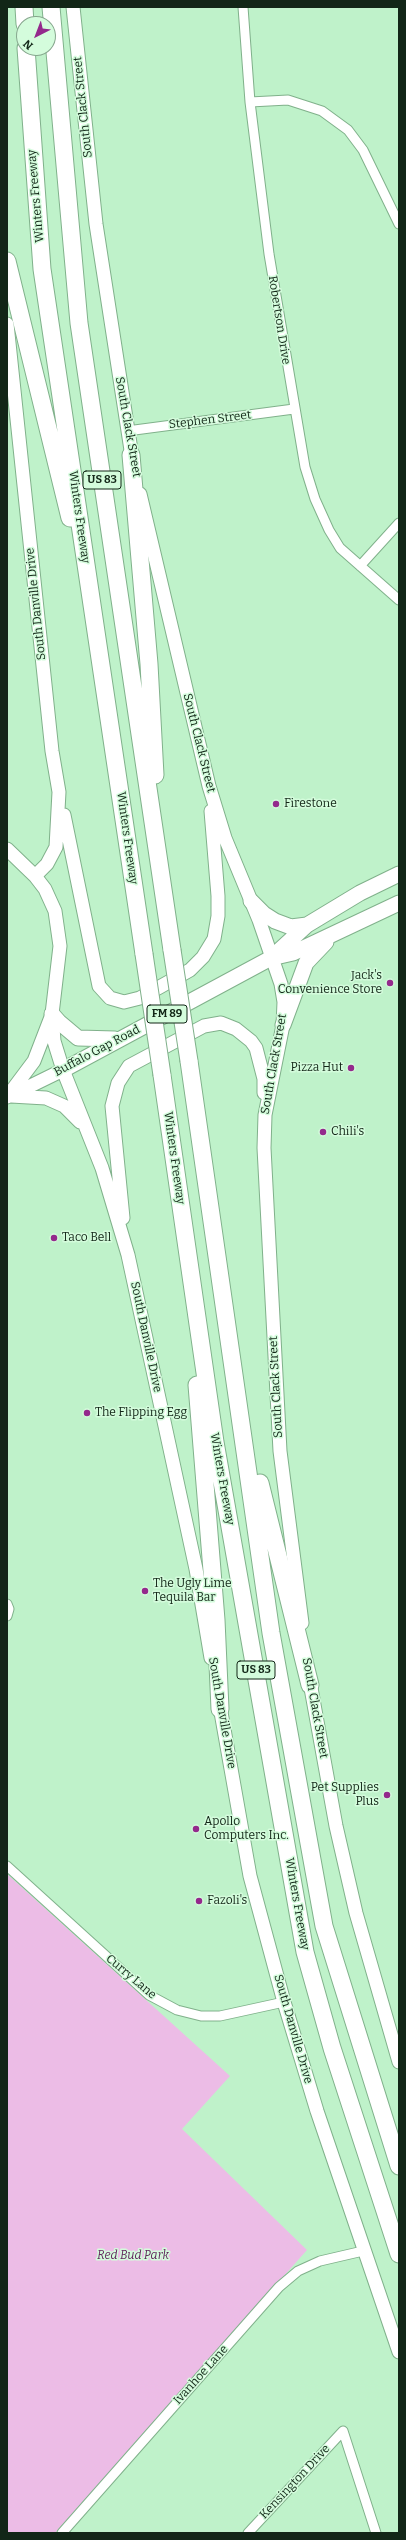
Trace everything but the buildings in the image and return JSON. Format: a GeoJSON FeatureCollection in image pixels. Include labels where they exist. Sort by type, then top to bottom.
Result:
{"type":"FeatureCollection","features":[{"type":"Feature","properties":{"kind":"highway","name":"Winters Freeway"},"geometry":{"type":"LineString","coordinates":[[51,7],[79,323],[162,891],[238,1392],[271,1633],[324,1926],[399,2166]]}},
{"type":"Feature","properties":{"kind":"highway","name":"Winters Freeway"},"geometry":{"type":"LineString","coordinates":[[27,56],[42,269],[215,1442],[305,1952],[332,2048],[399,2254]]}},
{"type":"Feature","properties":{"kind":"highway"},"geometry":{"type":"LineString","coordinates":[[7,261],[45,426],[92,600]]}},
{"type":"Feature","properties":{"kind":"highway"},"geometry":{"type":"LineString","coordinates":[[131,455],[149,664],[162,891]]}},
{"type":"Feature","properties":{"kind":"highway"},"geometry":{"type":"LineString","coordinates":[[186,1239],[216,1620],[220,1709]]}},
{"type":"Feature","properties":{"kind":"highway"},"geometry":{"type":"LineString","coordinates":[[238,1392],[310,1685]]}},
{"type":"Feature","properties":{"kind":"main road","name":"South Clack Street"},"geometry":{"type":"LineString","coordinates":[[73,7],[95,216],[131,455],[209,786],[225,838],[251,901],[283,996],[283,1025],[265,1115],[264,1148],[280,1452],[310,1685],[336,1826],[356,1913],[399,2062]]}},
{"type":"Feature","properties":{"kind":"main road","name":"South Danville Drive"},"geometry":{"type":"LineString","coordinates":[[7,324],[52,751],[59,792],[56,847],[47,864],[35,876]]}},
{"type":"Feature","properties":{"kind":"main road"},"geometry":{"type":"LineString","coordinates":[[59,792],[98,982],[104,993],[110,998],[124,1002],[140,998],[190,970],[203,957],[214,939],[218,916],[218,896],[209,786]]}},
{"type":"Feature","properties":{"kind":"main road"},"geometry":{"type":"LineString","coordinates":[[7,850],[35,876],[50,900],[59,934],[52,1014],[34,1061],[8,1097]]}},
{"type":"Feature","properties":{"kind":"main road","name":"Buffalo Gap Road"},"geometry":{"type":"LineString","coordinates":[[8,1097],[63,1070],[271,958],[307,925],[360,893],[399,874]]}},
{"type":"Feature","properties":{"kind":"main road"},"geometry":{"type":"LineString","coordinates":[[251,901],[264,914],[275,921],[291,927],[307,925]]}},
{"type":"Feature","properties":{"kind":"main road","name":"Buffalo Gap Road"},"geometry":{"type":"LineString","coordinates":[[271,958],[293,953],[330,937],[399,903]]}},
{"type":"Feature","properties":{"kind":"main road"},"geometry":{"type":"LineString","coordinates":[[283,1025],[306,963],[330,937]]}},
{"type":"Feature","properties":{"kind":"main road","name":"South Danville Drive"},"geometry":{"type":"LineString","coordinates":[[52,1014],[54,1041],[63,1070],[102,1168],[128,1255],[196,1569],[250,1876],[284,2002],[363,2251],[399,2352]]}},
{"type":"Feature","properties":{"kind":"main road"},"geometry":{"type":"LineString","coordinates":[[52,1014],[78,1038],[120,1039]]}},
{"type":"Feature","properties":{"kind":"main road"},"geometry":{"type":"LineString","coordinates":[[128,1255],[112,1106],[118,1083],[129,1066],[204,1026],[221,1023],[236,1029],[251,1041],[256,1048],[264,1079],[265,1115]]}},
{"type":"Feature","properties":{"kind":"main road"},"geometry":{"type":"LineString","coordinates":[[8,1097],[46,1098],[71,1111],[87,1131]]}},
{"type":"Feature","properties":{"kind":"street","name":"Robertson Drive"},"geometry":{"type":"LineString","coordinates":[[243,7],[250,102],[269,254],[305,467],[315,499],[340,548],[399,600]]}},
{"type":"Feature","properties":{"kind":"street"},"geometry":{"type":"LineString","coordinates":[[250,102],[288,100],[322,111],[348,130],[363,150],[399,224]]}},
{"type":"Feature","properties":{"kind":"street","name":"Stephen Street"},"geometry":{"type":"LineString","coordinates":[[127,431],[294,409]]}},
{"type":"Feature","properties":{"kind":"street"},"geometry":{"type":"LineString","coordinates":[[360,566],[399,523]]}},
{"type":"Feature","properties":{"kind":"street"},"geometry":{"type":"LineString","coordinates":[[7,1604],[10,1609],[7,1616]]}},
{"type":"Feature","properties":{"kind":"street","name":"Curry Lane"},"geometry":{"type":"LineString","coordinates":[[7,1866],[149,1996],[177,2010],[201,2016],[220,2016],[284,2002]]}},
{"type":"Feature","properties":{"kind":"street","name":"Ivanhoe Lane"},"geometry":{"type":"LineString","coordinates":[[62,2533],[279,2287],[298,2271],[320,2261],[363,2251]]}},
{"type":"Feature","properties":{"kind":"street","name":"Kensington Drive"},"geometry":{"type":"LineString","coordinates":[[248,2533],[343,2431],[376,2533]]}},
{"type":"Feature","properties":{"kind":"green space","name":"Red Bud Park"},"geometry":{"type":"Polygon","coordinates":[[[7,1874],[230,2076],[182,2129],[307,2250],[55,2533],[7,2533],[7,1874]]]}},
{"type":"Feature","properties":{"kind":"place","name":"Firestone"},"geometry":{"type":"Point","coordinates":[276,804]}},
{"type":"Feature","properties":{"kind":"place","name":"Jack's Convenience Store"},"geometry":{"type":"Point","coordinates":[390,983]}},
{"type":"Feature","properties":{"kind":"place","name":"Pizza Hut"},"geometry":{"type":"Point","coordinates":[351,1068]}},
{"type":"Feature","properties":{"kind":"place","name":"Chili's"},"geometry":{"type":"Point","coordinates":[323,1132]}},
{"type":"Feature","properties":{"kind":"place","name":"Taco Bell"},"geometry":{"type":"Point","coordinates":[54,1238]}},
{"type":"Feature","properties":{"kind":"place","name":"The Flipping Egg"},"geometry":{"type":"Point","coordinates":[87,1413]}},
{"type":"Feature","properties":{"kind":"place","name":"The Ugly Lime Tequila Bar"},"geometry":{"type":"Point","coordinates":[145,1591]}},
{"type":"Feature","properties":{"kind":"place","name":"Pet Supplies Plus"},"geometry":{"type":"Point","coordinates":[387,1795]}},
{"type":"Feature","properties":{"kind":"place","name":"Apollo Computers Inc."},"geometry":{"type":"Point","coordinates":[196,1829]}},
{"type":"Feature","properties":{"kind":"place","name":"Fazoli's"},"geometry":{"type":"Point","coordinates":[199,1901]}}]}
